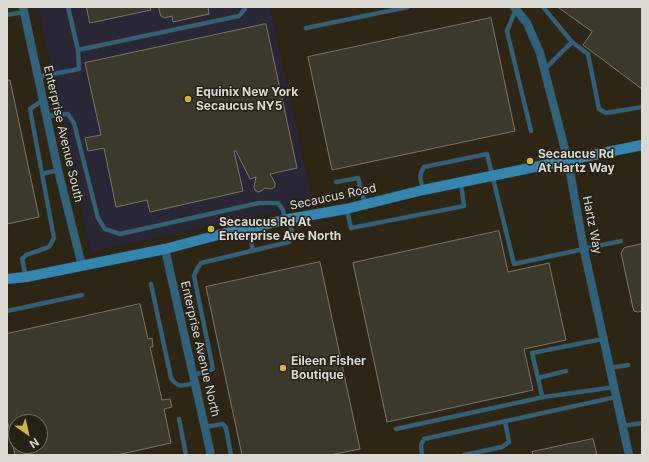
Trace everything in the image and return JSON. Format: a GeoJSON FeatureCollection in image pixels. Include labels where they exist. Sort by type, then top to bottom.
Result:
{"type":"FeatureCollection","features":[{"type":"Feature","properties":{"kind":"main road","name":"Secaucus Road"},"geometry":{"type":"LineString","coordinates":[[7,279],[26,277],[165,249],[423,190],[642,145]]}},
{"type":"Feature","properties":{"kind":"street","name":"Hartz Way"},"geometry":{"type":"LineString","coordinates":[[516,8],[527,23],[540,52],[545,70],[568,161],[584,250],[629,455]]}},
{"type":"Feature","properties":{"kind":"street","name":"Enterprise Avenue South"},"geometry":{"type":"LineString","coordinates":[[24,9],[58,170],[82,266]]}},
{"type":"Feature","properties":{"kind":"street","name":"Enterprise Avenue North"},"geometry":{"type":"LineString","coordinates":[[165,249],[211,455]]}},
{"type":"Feature","properties":{"kind":"lane"},"geometry":{"type":"LineString","coordinates":[[38,77],[79,69],[78,50],[68,7]]}},
{"type":"Feature","properties":{"kind":"lane"},"geometry":{"type":"LineString","coordinates":[[78,50],[239,16],[245,9],[244,7]]}},
{"type":"Feature","properties":{"kind":"lane"},"geometry":{"type":"LineString","coordinates":[[306,28],[408,7]]}},
{"type":"Feature","properties":{"kind":"lane"},"geometry":{"type":"LineString","coordinates":[[543,7],[572,42],[588,54],[599,109],[606,113],[642,107]]}},
{"type":"Feature","properties":{"kind":"lane"},"geometry":{"type":"LineString","coordinates":[[516,8],[507,31],[531,131]]}},
{"type":"Feature","properties":{"kind":"lane"},"geometry":{"type":"LineString","coordinates":[[7,15],[24,9]]}},
{"type":"Feature","properties":{"kind":"lane"},"geometry":{"type":"LineString","coordinates":[[545,70],[572,42]]}},
{"type":"Feature","properties":{"kind":"lane"},"geometry":{"type":"LineString","coordinates":[[26,277],[22,259],[23,257],[42,251],[49,247],[54,238],[30,109],[43,100]]}},
{"type":"Feature","properties":{"kind":"lane"},"geometry":{"type":"LineString","coordinates":[[46,116],[68,114],[74,123],[98,218],[105,229],[120,234],[259,203],[278,203],[283,210],[294,236],[289,242],[201,263],[197,269],[194,276],[213,369],[178,385],[175,384],[171,378],[151,284]]}},
{"type":"Feature","properties":{"kind":"lane"},"geometry":{"type":"LineString","coordinates":[[423,190],[420,180],[420,172],[424,167],[487,154],[514,264],[621,241]]}},
{"type":"Feature","properties":{"kind":"lane"},"geometry":{"type":"LineString","coordinates":[[42,174],[58,170]]}},
{"type":"Feature","properties":{"kind":"lane"},"geometry":{"type":"LineString","coordinates":[[336,182],[358,178],[365,204]]}},
{"type":"Feature","properties":{"kind":"lane"},"geometry":{"type":"LineString","coordinates":[[346,208],[351,228],[464,206],[461,182]]}},
{"type":"Feature","properties":{"kind":"lane"},"geometry":{"type":"LineString","coordinates":[[248,229],[253,251]]}},
{"type":"Feature","properties":{"kind":"lane"},"geometry":{"type":"LineString","coordinates":[[7,311],[82,295]]}},
{"type":"Feature","properties":{"kind":"lane"},"geometry":{"type":"LineString","coordinates":[[544,397],[542,396],[532,353],[604,338]]}},
{"type":"Feature","properties":{"kind":"lane"},"geometry":{"type":"LineString","coordinates":[[610,368],[628,365]]}},
{"type":"Feature","properties":{"kind":"lane"},"geometry":{"type":"LineString","coordinates":[[538,378],[566,371]]}},
{"type":"Feature","properties":{"kind":"lane"},"geometry":{"type":"LineString","coordinates":[[396,429],[544,397],[615,387]]}},
{"type":"Feature","properties":{"kind":"lane"},"geometry":{"type":"LineString","coordinates":[[422,455],[421,445],[424,439],[617,397]]}},
{"type":"Feature","properties":{"kind":"lane"},"geometry":{"type":"LineString","coordinates":[[179,419],[186,455]]}},
{"type":"Feature","properties":{"kind":"lane"},"geometry":{"type":"LineString","coordinates":[[464,455],[502,447],[509,442],[505,421]]}},
{"type":"Feature","properties":{"kind":"lane"},"geometry":{"type":"LineString","coordinates":[[623,426],[642,423]]}},
{"type":"Feature","properties":{"kind":"lane"},"geometry":{"type":"LineString","coordinates":[[205,427],[223,424],[226,428],[231,455]]}},
{"type":"Feature","properties":{"kind":"shaded area"},"geometry":{"type":"Polygon","coordinates":[[[7,7],[642,7],[642,455],[7,455],[7,7]]]}},
{"type":"Feature","properties":{"kind":"shaded area"},"geometry":{"type":"Polygon","coordinates":[[[38,7],[270,7],[313,204],[91,252],[38,7]]]}},
{"type":"Feature","properties":{"kind":"building"},"geometry":{"type":"Polygon","coordinates":[[[87,7],[150,7],[151,10],[90,23],[87,7]]]}},
{"type":"Feature","properties":{"kind":"building"},"geometry":{"type":"Polygon","coordinates":[[[159,7],[208,7],[209,14],[173,22],[172,16],[165,18],[161,16],[159,7]]]}},
{"type":"Feature","properties":{"kind":"building"},"geometry":{"type":"Polygon","coordinates":[[[558,7],[642,7],[642,89],[583,45],[592,32],[558,7]]]}},
{"type":"Feature","properties":{"kind":"building"},"geometry":{"type":"Polygon","coordinates":[[[491,18],[515,131],[332,170],[308,57],[491,18]]]}},
{"type":"Feature","properties":{"kind":"building","name":"Equinix New York Secaucus NY5"},"geometry":{"type":"Polygon","coordinates":[[[266,24],[297,168],[270,174],[275,183],[275,187],[271,189],[265,188],[258,192],[254,187],[256,177],[250,179],[236,151],[234,151],[243,191],[150,212],[147,200],[116,207],[104,148],[88,151],[85,138],[101,135],[85,63],[266,24]]]}},
{"type":"Feature","properties":{"kind":"building"},"geometry":{"type":"Polygon","coordinates":[[[7,80],[10,80],[39,217],[7,224],[7,80]]]}},
{"type":"Feature","properties":{"kind":"building"},"geometry":{"type":"Polygon","coordinates":[[[499,231],[508,272],[549,263],[566,340],[524,349],[533,390],[387,422],[353,263],[499,231]]]}},
{"type":"Feature","properties":{"kind":"building"},"geometry":{"type":"Polygon","coordinates":[[[642,244],[642,311],[638,312],[634,311],[633,308],[621,253],[624,248],[642,244]]]}},
{"type":"Feature","properties":{"kind":"building","name":"Eileen Fisher Boutique"},"geometry":{"type":"Polygon","coordinates":[[[320,262],[360,449],[330,455],[242,455],[206,287],[320,262]]]}},
{"type":"Feature","properties":{"kind":"building"},"geometry":{"type":"Polygon","coordinates":[[[140,304],[148,339],[152,338],[153,347],[150,347],[162,400],[170,399],[172,407],[164,409],[171,443],[117,455],[15,455],[48,454],[48,414],[8,414],[8,424],[7,334],[140,304]]]}},
{"type":"Feature","properties":{"kind":"building"},"geometry":{"type":"Polygon","coordinates":[[[593,439],[597,455],[533,455],[532,452],[593,439]]]}},
{"type":"Feature","properties":{"kind":"place","name":"Equinix New York Secaucus NY5"},"geometry":{"type":"Point","coordinates":[188,99]}},
{"type":"Feature","properties":{"kind":"place","name":"Secaucus Rd At Hartz Way"},"geometry":{"type":"Point","coordinates":[530,161]}},
{"type":"Feature","properties":{"kind":"place","name":"Secaucus Rd At Enterprise Ave North"},"geometry":{"type":"Point","coordinates":[211,229]}},
{"type":"Feature","properties":{"kind":"place","name":"Eileen Fisher Boutique"},"geometry":{"type":"Point","coordinates":[283,368]}}]}
